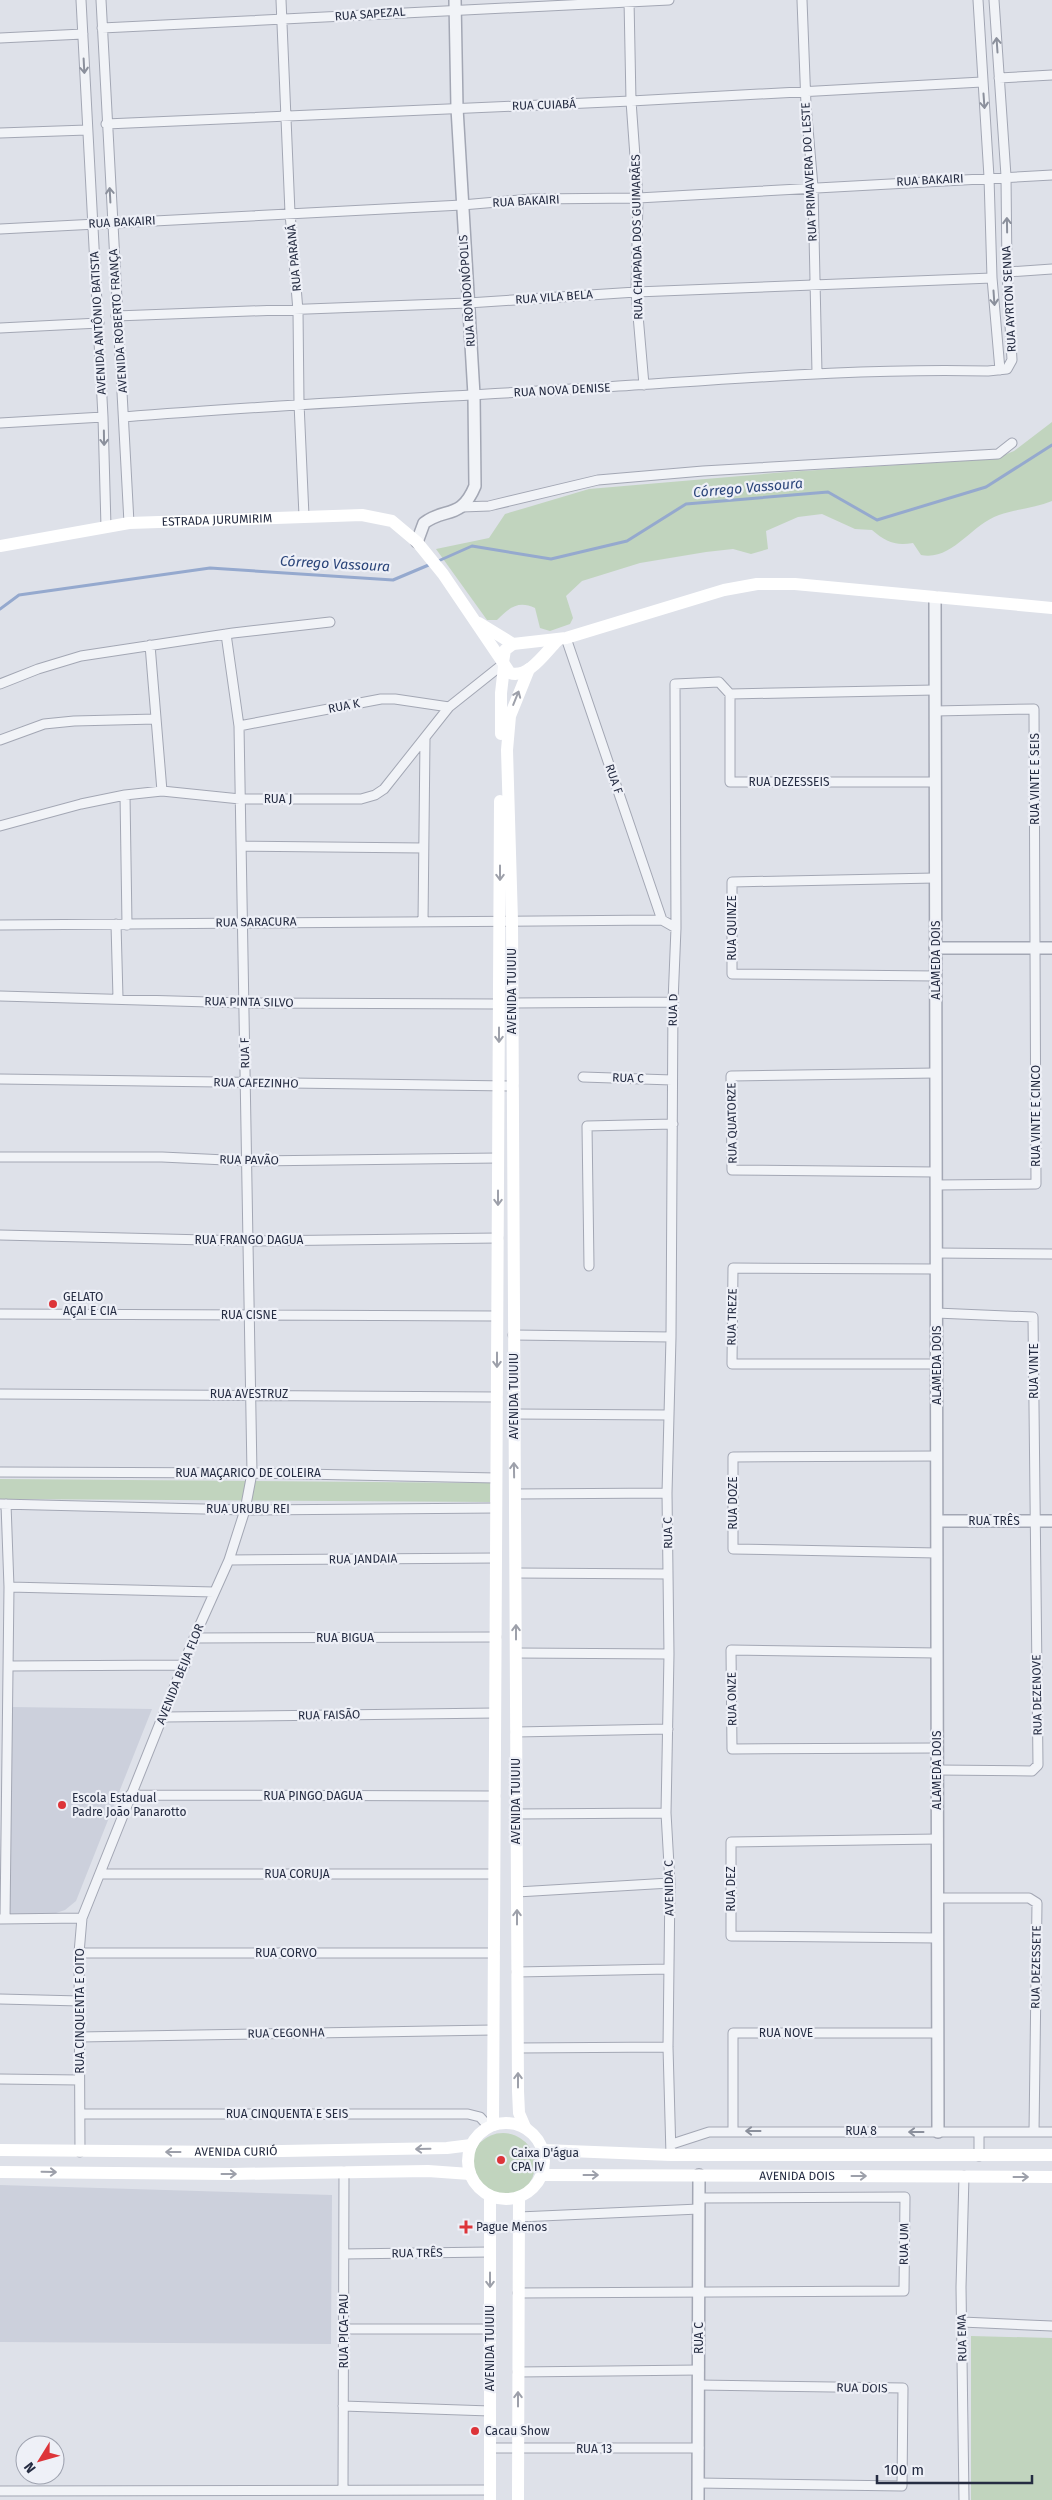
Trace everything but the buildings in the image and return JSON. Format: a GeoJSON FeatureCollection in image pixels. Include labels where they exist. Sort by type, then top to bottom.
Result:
{"type":"FeatureCollection","features":[{"type":"Feature","properties":{"kind":"main road","name":"ESTRADA JURUMIRIM"},"geometry":{"type":"LineString","coordinates":[[0,546],[129,523],[362,515],[392,521],[420,546],[443,574],[503,664]]}},
{"type":"Feature","properties":{"kind":"main road"},"geometry":{"type":"LineString","coordinates":[[561,640],[530,668],[518,674],[510,672],[503,664],[505,650],[517,644],[561,640],[724,590],[757,584],[795,584],[1052,608]]}},
{"type":"Feature","properties":{"kind":"main road"},"geometry":{"type":"LineString","coordinates":[[475,621],[532,653],[530,668]]}},
{"type":"Feature","properties":{"kind":"main road","name":"AVENIDA TUIUIU"},"geometry":{"type":"LineString","coordinates":[[503,664],[500,692],[506,921],[512,1003],[518,2048],[519,2113],[525,2127]]}},
{"type":"Feature","properties":{"kind":"main road","name":"AVENIDA TUIUIU"},"geometry":{"type":"LineString","coordinates":[[491,2126],[494,1953],[499,1004],[506,921],[507,750],[510,716],[530,668]]}},
{"type":"Feature","properties":{"kind":"main road"},"geometry":{"type":"LineString","coordinates":[[498,1294],[514,1295]]}},
{"type":"Feature","properties":{"kind":"main road"},"geometry":{"type":"LineString","coordinates":[[495,1690],[516,1691]]}},
{"type":"Feature","properties":{"kind":"main road"},"geometry":{"type":"LineString","coordinates":[[509,2123],[525,2127],[533,2133],[543,2150],[545,2162],[542,2175],[533,2188],[519,2198],[509,2200],[490,2196],[478,2187],[470,2174],[468,2154],[471,2145],[479,2134],[491,2126],[509,2123]]}},
{"type":"Feature","properties":{"kind":"main road","name":"AVENIDA CURIÓ"},"geometry":{"type":"LineString","coordinates":[[0,2150],[80,2152],[447,2148],[471,2145]]}},
{"type":"Feature","properties":{"kind":"main road","name":"AVENIDA DOIS"},"geometry":{"type":"LineString","coordinates":[[543,2150],[672,2149],[1052,2156]]}},
{"type":"Feature","properties":{"kind":"main road","name":"AVENIDA CURIÓ"},"geometry":{"type":"LineString","coordinates":[[0,2172],[230,2174],[428,2171],[470,2174]]}},
{"type":"Feature","properties":{"kind":"main road","name":"AVENIDA DOIS"},"geometry":{"type":"LineString","coordinates":[[542,2175],[1052,2177]]}},
{"type":"Feature","properties":{"kind":"main road","name":"AVENIDA TUIUIU"},"geometry":{"type":"LineString","coordinates":[[490,2196],[490,2495]]}},
{"type":"Feature","properties":{"kind":"main road"},"geometry":{"type":"LineString","coordinates":[[518,2500],[519,2198]]}},
{"type":"Feature","properties":{"kind":"street","name":"AVENIDA ANTÔNIO BATISTA"},"geometry":{"type":"LineString","coordinates":[[80,0],[99,323],[106,527]]}},
{"type":"Feature","properties":{"kind":"street","name":"AVENIDA ROBERTO FRANÇA"},"geometry":{"type":"LineString","coordinates":[[100,0],[116,316],[124,416],[129,523]]}},
{"type":"Feature","properties":{"kind":"street","name":"RUA PARANÁ"},"geometry":{"type":"LineString","coordinates":[[281,0],[284,117],[298,311],[298,403],[304,516]]}},
{"type":"Feature","properties":{"kind":"street","name":"RUA SAPEZAL"},"geometry":{"type":"LineString","coordinates":[[102,28],[282,20],[455,4],[669,0]]}},
{"type":"Feature","properties":{"kind":"street","name":"RUA PRIMAVERA DO LESTE"},"geometry":{"type":"LineString","coordinates":[[802,0],[813,187],[817,373]]}},
{"type":"Feature","properties":{"kind":"street","name":"RUA AYRTON SENNA"},"geometry":{"type":"LineString","coordinates":[[978,0],[989,177],[992,278],[1000,370],[1009,368],[1012,360],[1007,272],[1006,176],[994,0]]}},
{"type":"Feature","properties":{"kind":"street","name":"RUA CHAPADA DOS GUIMARÃES"},"geometry":{"type":"LineString","coordinates":[[629,1],[631,101],[638,198],[636,292],[644,385]]}},
{"type":"Feature","properties":{"kind":"street","name":"RUA RONDONÓPOLIS"},"geometry":{"type":"LineString","coordinates":[[455,4],[457,108],[474,395],[474,486],[470,497],[462,507]]}},
{"type":"Feature","properties":{"kind":"street"},"geometry":{"type":"LineString","coordinates":[[0,38],[83,34]]}},
{"type":"Feature","properties":{"kind":"street"},"geometry":{"type":"LineString","coordinates":[[999,78],[1052,75]]}},
{"type":"Feature","properties":{"kind":"street","name":"RUA CUIABÁ"},"geometry":{"type":"LineString","coordinates":[[106,124],[631,101],[982,82]]}},
{"type":"Feature","properties":{"kind":"street"},"geometry":{"type":"LineString","coordinates":[[0,134],[87,130]]}},
{"type":"Feature","properties":{"kind":"street","name":"RUA BAKAIRI"},"geometry":{"type":"LineString","coordinates":[[0,229],[462,205],[532,199],[638,198],[1006,176],[1052,175]]}},
{"type":"Feature","properties":{"kind":"street"},"geometry":{"type":"LineString","coordinates":[[1007,272],[1052,269]]}},
{"type":"Feature","properties":{"kind":"street","name":"RUA VILA BELA"},"geometry":{"type":"LineString","coordinates":[[116,316],[298,311],[468,303],[636,292],[992,278]]}},
{"type":"Feature","properties":{"kind":"street"},"geometry":{"type":"LineString","coordinates":[[0,328],[99,323]]}},
{"type":"Feature","properties":{"kind":"street","name":"RUA NOVA DENISE"},"geometry":{"type":"LineString","coordinates":[[124,416],[298,403],[474,395],[817,373],[1000,370]]}},
{"type":"Feature","properties":{"kind":"street"},"geometry":{"type":"LineString","coordinates":[[0,423],[103,417]]}},
{"type":"Feature","properties":{"kind":"street"},"geometry":{"type":"LineString","coordinates":[[420,546],[422,526],[428,520],[462,507],[489,506],[598,480],[703,471],[998,454],[1012,443]]}},
{"type":"Feature","properties":{"kind":"street","name":"ALAMEDA DOIS"},"geometry":{"type":"LineString","coordinates":[[935,598],[938,2132]]}},
{"type":"Feature","properties":{"kind":"street"},"geometry":{"type":"LineString","coordinates":[[0,684],[38,669],[81,656],[226,634],[330,622]]}},
{"type":"Feature","properties":{"kind":"street","name":"RUA F"},"geometry":{"type":"LineString","coordinates":[[226,634],[239,726],[252,1473]]}},
{"type":"Feature","properties":{"kind":"street","name":"RUA F"},"geometry":{"type":"LineString","coordinates":[[561,640],[662,920]]}},
{"type":"Feature","properties":{"kind":"street"},"geometry":{"type":"LineString","coordinates":[[150,645],[162,791]]}},
{"type":"Feature","properties":{"kind":"street","name":"RUA J"},"geometry":{"type":"LineString","coordinates":[[0,826],[125,795],[162,791],[240,799],[360,800],[375,795],[384,789],[449,707],[503,664]]}},
{"type":"Feature","properties":{"kind":"street","name":"RUA D"},"geometry":{"type":"LineString","coordinates":[[671,1337],[672,1080],[676,928],[675,684],[719,682],[730,694]]}},
{"type":"Feature","properties":{"kind":"street"},"geometry":{"type":"LineString","coordinates":[[730,694],[935,690]]}},
{"type":"Feature","properties":{"kind":"street","name":"RUA DEZESSEIS"},"geometry":{"type":"LineString","coordinates":[[730,694],[730,782],[935,782]]}},
{"type":"Feature","properties":{"kind":"street","name":"RUA K"},"geometry":{"type":"LineString","coordinates":[[239,726],[381,699],[395,699],[449,707]]}},
{"type":"Feature","properties":{"kind":"street","name":"RUA VINTE E SEIS"},"geometry":{"type":"LineString","coordinates":[[935,711],[1034,709],[1036,948]]}},
{"type":"Feature","properties":{"kind":"street"},"geometry":{"type":"LineString","coordinates":[[0,740],[44,724],[74,720],[156,720]]}},
{"type":"Feature","properties":{"kind":"street"},"geometry":{"type":"LineString","coordinates":[[423,922],[425,739]]}},
{"type":"Feature","properties":{"kind":"street"},"geometry":{"type":"LineString","coordinates":[[125,795],[127,925]]}},
{"type":"Feature","properties":{"kind":"street"},"geometry":{"type":"LineString","coordinates":[[241,846],[423,848]]}},
{"type":"Feature","properties":{"kind":"street","name":"RUA QUINZE"},"geometry":{"type":"LineString","coordinates":[[936,878],[732,882],[732,974],[936,976]]}},
{"type":"Feature","properties":{"kind":"street"},"geometry":{"type":"LineString","coordinates":[[662,920],[676,928]]}},
{"type":"Feature","properties":{"kind":"street","name":"RUA SARACURA"},"geometry":{"type":"LineString","coordinates":[[0,925],[662,920]]}},
{"type":"Feature","properties":{"kind":"street"},"geometry":{"type":"LineString","coordinates":[[116,924],[118,998]]}},
{"type":"Feature","properties":{"kind":"street"},"geometry":{"type":"LineString","coordinates":[[935,948],[1052,948]]}},
{"type":"Feature","properties":{"kind":"street","name":"RUA VINTE E CINCO"},"geometry":{"type":"LineString","coordinates":[[936,1185],[1036,1184],[1036,948]]}},
{"type":"Feature","properties":{"kind":"street","name":"RUA PINTA SILVO"},"geometry":{"type":"LineString","coordinates":[[0,996],[244,1003],[499,1004]]}},
{"type":"Feature","properties":{"kind":"street"},"geometry":{"type":"LineString","coordinates":[[512,1003],[673,1002]]}},
{"type":"Feature","properties":{"kind":"street","name":"RUA QUATORZE"},"geometry":{"type":"LineString","coordinates":[[936,1073],[731,1076],[732,1170],[936,1172]]}},
{"type":"Feature","properties":{"kind":"street","name":"RUA C"},"geometry":{"type":"LineString","coordinates":[[583,1077],[672,1080]]}},
{"type":"Feature","properties":{"kind":"street","name":"RUA CAFEZINHO"},"geometry":{"type":"LineString","coordinates":[[0,1079],[245,1083],[499,1084],[512,1086]]}},
{"type":"Feature","properties":{"kind":"street"},"geometry":{"type":"LineString","coordinates":[[589,1266],[587,1126],[673,1124]]}},
{"type":"Feature","properties":{"kind":"street","name":"RUA PAVÃO"},"geometry":{"type":"LineString","coordinates":[[0,1157],[162,1156],[247,1161],[498,1158]]}},
{"type":"Feature","properties":{"kind":"street","name":"RUA FRANGO DAGUA"},"geometry":{"type":"LineString","coordinates":[[0,1235],[248,1241],[498,1238]]}},
{"type":"Feature","properties":{"kind":"street"},"geometry":{"type":"LineString","coordinates":[[936,1253],[1052,1254]]}},
{"type":"Feature","properties":{"kind":"street","name":"RUA TREZE"},"geometry":{"type":"LineString","coordinates":[[936,1269],[733,1268],[732,1364],[936,1364]]}},
{"type":"Feature","properties":{"kind":"street","name":"RUA VINTE"},"geometry":{"type":"LineString","coordinates":[[936,1313],[1033,1317],[1035,1521]]}},
{"type":"Feature","properties":{"kind":"street","name":"RUA CISNE"},"geometry":{"type":"LineString","coordinates":[[0,1314],[497,1316]]}},
{"type":"Feature","properties":{"kind":"street"},"geometry":{"type":"LineString","coordinates":[[513,1336],[671,1337]]}},
{"type":"Feature","properties":{"kind":"street","name":"RUA C"},"geometry":{"type":"LineString","coordinates":[[668,1729],[667,1493],[671,1337]]}},
{"type":"Feature","properties":{"kind":"street","name":"RUA AVESTRUZ"},"geometry":{"type":"LineString","coordinates":[[0,1394],[250,1394],[497,1397]]}},
{"type":"Feature","properties":{"kind":"street"},"geometry":{"type":"LineString","coordinates":[[514,1414],[669,1414]]}},
{"type":"Feature","properties":{"kind":"street","name":"RUA DOZE"},"geometry":{"type":"LineString","coordinates":[[937,1456],[733,1457],[733,1549],[937,1553]]}},
{"type":"Feature","properties":{"kind":"street","name":"RUA MAÇARICO DE COLEIRA"},"geometry":{"type":"LineString","coordinates":[[0,1472],[252,1473],[496,1478]]}},
{"type":"Feature","properties":{"kind":"street","name":"AVENIDA BEIJA FLOR"},"geometry":{"type":"LineString","coordinates":[[100,1874],[130,1795],[185,1665],[194,1638],[229,1560],[245,1510],[252,1473]]}},
{"type":"Feature","properties":{"kind":"street"},"geometry":{"type":"LineString","coordinates":[[515,1494],[667,1493]]}},
{"type":"Feature","properties":{"kind":"street"},"geometry":{"type":"LineString","coordinates":[[3,1504],[9,1587],[2,1919],[82,1918]]}},
{"type":"Feature","properties":{"kind":"street","name":"RUA URUBU REI"},"geometry":{"type":"LineString","coordinates":[[3,1504],[245,1510],[496,1508]]}},
{"type":"Feature","properties":{"kind":"street","name":"RUA TRÊS"},"geometry":{"type":"LineString","coordinates":[[937,1521],[1052,1521]]}},
{"type":"Feature","properties":{"kind":"street","name":"RUA DEZENOVE"},"geometry":{"type":"LineString","coordinates":[[938,1770],[1032,1772],[1038,1767],[1035,1521]]}},
{"type":"Feature","properties":{"kind":"street","name":"RUA JANDAIA"},"geometry":{"type":"LineString","coordinates":[[229,1560],[496,1558]]}},
{"type":"Feature","properties":{"kind":"street"},"geometry":{"type":"LineString","coordinates":[[516,1573],[668,1574]]}},
{"type":"Feature","properties":{"kind":"street"},"geometry":{"type":"LineString","coordinates":[[9,1587],[214,1592]]}},
{"type":"Feature","properties":{"kind":"street","name":"RUA BIGUA"},"geometry":{"type":"LineString","coordinates":[[194,1638],[496,1638]]}},
{"type":"Feature","properties":{"kind":"street","name":"RUA ONZE"},"geometry":{"type":"LineString","coordinates":[[937,1653],[731,1650],[732,1749],[937,1748]]}},
{"type":"Feature","properties":{"kind":"street"},"geometry":{"type":"LineString","coordinates":[[516,1653],[668,1654]]}},
{"type":"Feature","properties":{"kind":"street"},"geometry":{"type":"LineString","coordinates":[[8,1666],[185,1665]]}},
{"type":"Feature","properties":{"kind":"street","name":"RUA FAISÃO"},"geometry":{"type":"LineString","coordinates":[[164,1717],[495,1713]]}},
{"type":"Feature","properties":{"kind":"street"},"geometry":{"type":"LineString","coordinates":[[516,1732],[668,1729]]}},
{"type":"Feature","properties":{"kind":"street","name":"AVENIDA C"},"geometry":{"type":"LineString","coordinates":[[668,1729],[666,1813],[670,1883],[668,2047]]}},
{"type":"Feature","properties":{"kind":"street","name":"RUA PINGO DAGUA"},"geometry":{"type":"LineString","coordinates":[[130,1795],[495,1796]]}},
{"type":"Feature","properties":{"kind":"street"},"geometry":{"type":"LineString","coordinates":[[516,1814],[666,1813]]}},
{"type":"Feature","properties":{"kind":"street","name":"RUA DEZ"},"geometry":{"type":"LineString","coordinates":[[938,1839],[731,1842],[732,1936],[938,1938]]}},
{"type":"Feature","properties":{"kind":"street","name":"RUA CORUJA"},"geometry":{"type":"LineString","coordinates":[[100,1874],[494,1874]]}},
{"type":"Feature","properties":{"kind":"street","name":"RUA CINQUENTA E OITO"},"geometry":{"type":"LineString","coordinates":[[80,2152],[79,1953],[82,1918],[100,1874]]}},
{"type":"Feature","properties":{"kind":"street"},"geometry":{"type":"LineString","coordinates":[[517,1892],[670,1883]]}},
{"type":"Feature","properties":{"kind":"street","name":"RUA DEZESSETE"},"geometry":{"type":"LineString","coordinates":[[938,1898],[1029,1898],[1036,1904],[1034,2132]]}},
{"type":"Feature","properties":{"kind":"street","name":"RUA CORVO"},"geometry":{"type":"LineString","coordinates":[[79,1953],[494,1953]]}},
{"type":"Feature","properties":{"kind":"street"},"geometry":{"type":"LineString","coordinates":[[517,1972],[669,1969]]}},
{"type":"Feature","properties":{"kind":"street"},"geometry":{"type":"LineString","coordinates":[[0,1999],[80,2001]]}},
{"type":"Feature","properties":{"kind":"street","name":"RUA CEGONHA"},"geometry":{"type":"LineString","coordinates":[[80,2037],[493,2030]]}},
{"type":"Feature","properties":{"kind":"street","name":"RUA NOVE"},"geometry":{"type":"LineString","coordinates":[[733,2131],[733,2033],[938,2033]]}},
{"type":"Feature","properties":{"kind":"street"},"geometry":{"type":"LineString","coordinates":[[518,2048],[668,2047],[672,2149]]}},
{"type":"Feature","properties":{"kind":"street"},"geometry":{"type":"LineString","coordinates":[[0,2079],[79,2080]]}},
{"type":"Feature","properties":{"kind":"street","name":"RUA CINQUENTA E SEIS"},"geometry":{"type":"LineString","coordinates":[[80,2114],[468,2114],[480,2117],[491,2126]]}},
{"type":"Feature","properties":{"kind":"street","name":"RUA 8"},"geometry":{"type":"LineString","coordinates":[[672,2149],[709,2132],[1052,2132]]}},
{"type":"Feature","properties":{"kind":"street"},"geometry":{"type":"LineString","coordinates":[[979,2133],[979,2156]]}},
{"type":"Feature","properties":{"kind":"street","name":"RUA PICA-PAU"},"geometry":{"type":"LineString","coordinates":[[343,2490],[344,2172]]}},
{"type":"Feature","properties":{"kind":"street","name":"RUA C"},"geometry":{"type":"LineString","coordinates":[[698,2500],[699,2175]]}},
{"type":"Feature","properties":{"kind":"street","name":"RUA EMA"},"geometry":{"type":"LineString","coordinates":[[964,2176],[962,2322],[964,2500]]}},
{"type":"Feature","properties":{"kind":"street","name":"RUA UM"},"geometry":{"type":"LineString","coordinates":[[699,2204],[905,2197],[904,2291],[699,2293]]}},
{"type":"Feature","properties":{"kind":"street"},"geometry":{"type":"LineString","coordinates":[[519,2217],[699,2204]]}},
{"type":"Feature","properties":{"kind":"street","name":"RUA TRÊS"},"geometry":{"type":"LineString","coordinates":[[344,2254],[490,2252]]}},
{"type":"Feature","properties":{"kind":"street"},"geometry":{"type":"LineString","coordinates":[[518,2293],[699,2293]]}},
{"type":"Feature","properties":{"kind":"street"},"geometry":{"type":"LineString","coordinates":[[962,2322],[1052,2326]]}},
{"type":"Feature","properties":{"kind":"street"},"geometry":{"type":"LineString","coordinates":[[343,2329],[490,2330]]}},
{"type":"Feature","properties":{"kind":"street"},"geometry":{"type":"LineString","coordinates":[[518,2372],[699,2370]]}},
{"type":"Feature","properties":{"kind":"street","name":"RUA DOIS"},"geometry":{"type":"LineString","coordinates":[[698,2385],[903,2388],[902,2486],[698,2483]]}},
{"type":"Feature","properties":{"kind":"street"},"geometry":{"type":"LineString","coordinates":[[344,2406],[490,2411]]}},
{"type":"Feature","properties":{"kind":"street","name":"RUA 13"},"geometry":{"type":"LineString","coordinates":[[490,2448],[698,2448]]}},
{"type":"Feature","properties":{"kind":"street"},"geometry":{"type":"LineString","coordinates":[[0,2491],[343,2490],[490,2495]]}},
{"type":"Feature","properties":{"kind":"shaded area","name":"Escola Estadual Padre João Panarotto"},"geometry":{"type":"Polygon","coordinates":[[[12,1707],[152,1709],[76,1901],[65,1910],[53,1914],[8,1916],[12,1707]]]}},
{"type":"Feature","properties":{"kind":"shaded area"},"geometry":{"type":"Polygon","coordinates":[[[0,2185],[332,2195],[331,2344],[0,2342],[0,2185]]]}},
{"type":"Feature","properties":{"kind":"green space"},"geometry":{"type":"Polygon","coordinates":[[[1052,422],[1052,501],[999,515],[979,526],[943,553],[921,555],[913,543],[901,544],[891,542],[872,530],[855,529],[822,514],[798,517],[766,531],[768,549],[751,554],[733,549],[640,563],[582,581],[566,596],[573,618],[570,624],[550,631],[540,628],[535,608],[524,605],[514,606],[497,620],[487,620],[436,549],[489,538],[505,514],[589,489],[786,472],[994,459],[1014,451],[1052,422]]]}},
{"type":"Feature","properties":{"kind":"green space"},"geometry":{"type":"Polygon","coordinates":[[[0,1479],[490,1483],[490,1502],[0,1499],[0,1479]]]}},
{"type":"Feature","properties":{"kind":"green space"},"geometry":{"type":"Polygon","coordinates":[[[503,2133],[521,2139],[529,2147],[535,2165],[529,2183],[521,2191],[503,2197],[485,2191],[477,2183],[471,2165],[477,2147],[485,2139],[503,2133]]]}},
{"type":"Feature","properties":{"kind":"green space"},"geometry":{"type":"Polygon","coordinates":[[[971,2336],[1052,2338],[1052,2500],[971,2500],[971,2336]]]}},
{"type":"Feature","properties":{"kind":"waterway","name":"Córrego Vassoura"},"geometry":{"type":"LineString","coordinates":[[436,562],[472,546],[551,559],[627,541],[686,504],[828,492],[877,520],[986,487],[1052,445]]}},
{"type":"Feature","properties":{"kind":"waterway","name":"Córrego Vassoura"},"geometry":{"type":"LineString","coordinates":[[0,609],[19,595],[210,568],[393,580],[431,564]]}},
{"type":"Feature","properties":{"kind":"place","name":"GELATO AÇAI E CIA"},"geometry":{"type":"Point","coordinates":[53,1304]}},
{"type":"Feature","properties":{"kind":"place","name":"Escola Estadual Padre João Panarotto"},"geometry":{"type":"Point","coordinates":[62,1805]}},
{"type":"Feature","properties":{"kind":"place","name":"Caixa D'água CPA IV"},"geometry":{"type":"Point","coordinates":[501,2160]}},
{"type":"Feature","properties":{"kind":"place","name":"Pague Menos"},"geometry":{"type":"Point","coordinates":[466,2227]}},
{"type":"Feature","properties":{"kind":"place","name":"Cacau Show"},"geometry":{"type":"Point","coordinates":[475,2431]}}]}
